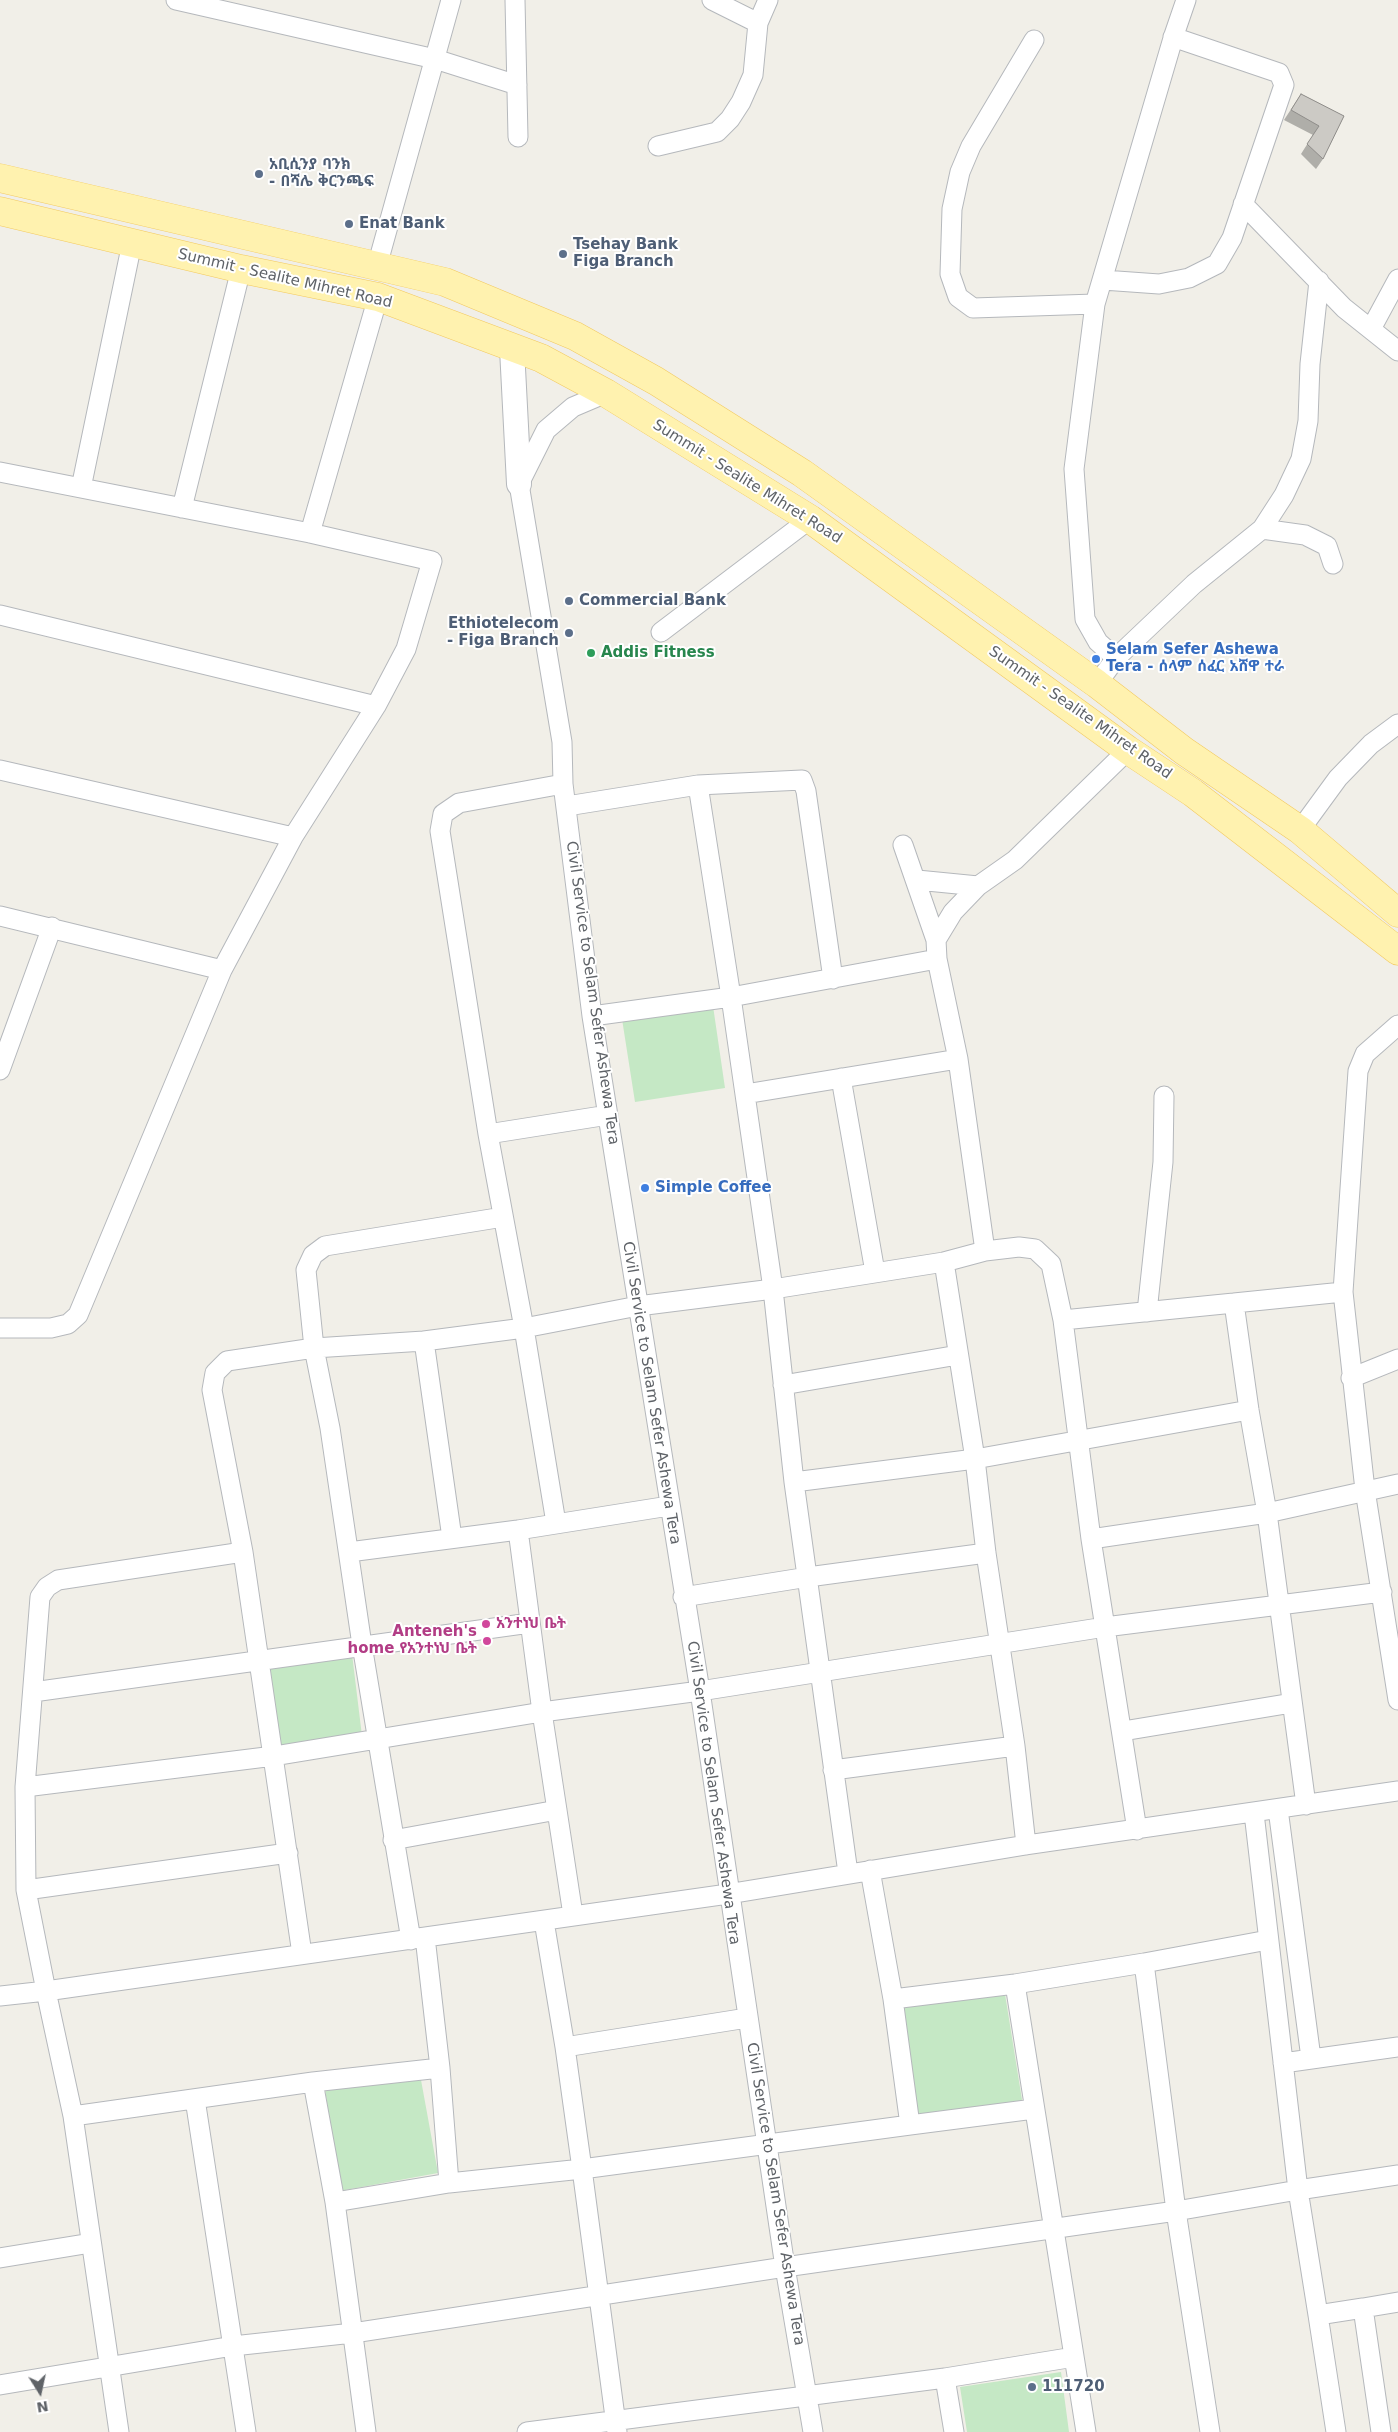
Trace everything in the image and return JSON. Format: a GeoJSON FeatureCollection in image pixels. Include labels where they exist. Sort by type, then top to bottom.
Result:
{"type":"FeatureCollection","features":[{"type":"Feature","properties":{"kind":"main road"},"geometry":{"type":"LineString","coordinates":[[0,178],[445,282],[546,322],[575,336],[656,381],[802,474],[1097,684],[1184,751],[1300,830],[1398,914]]}},
{"type":"Feature","properties":{"kind":"main road","name":"Summit - Sealite Mihret Road"},"geometry":{"type":"LineString","coordinates":[[0,211],[241,269],[378,297],[512,349],[541,358],[606,393],[810,519],[1128,750],[1192,793],[1398,951]]}},
{"type":"Feature","properties":{"kind":"main road"},"geometry":{"type":"LineString","coordinates":[[1192,793],[1211,768]]}},
{"type":"Feature","properties":{"kind":"street"},"geometry":{"type":"LineString","coordinates":[[176,0],[435,59],[517,85]]}},
{"type":"Feature","properties":{"kind":"street"},"geometry":{"type":"LineString","coordinates":[[377,266],[452,0]]}},
{"type":"Feature","properties":{"kind":"street"},"geometry":{"type":"LineString","coordinates":[[515,0],[518,137]]}},
{"type":"Feature","properties":{"kind":"street"},"geometry":{"type":"LineString","coordinates":[[712,0],[758,23]]}},
{"type":"Feature","properties":{"kind":"street"},"geometry":{"type":"LineString","coordinates":[[658,146],[717,132],[730,118],[742,102],[753,75],[758,23],[768,0]]}},
{"type":"Feature","properties":{"kind":"street"},"geometry":{"type":"LineString","coordinates":[[1116,658],[1098,642],[1085,620],[1074,469],[1095,304],[1173,37],[1186,0]]}},
{"type":"Feature","properties":{"kind":"street"},"geometry":{"type":"LineString","coordinates":[[1103,280],[1159,284],[1189,278],[1217,264],[1232,238],[1284,85],[1279,73],[1173,37]]}},
{"type":"Feature","properties":{"kind":"street"},"geometry":{"type":"LineString","coordinates":[[1034,40],[971,146],[960,172],[952,209],[950,274],[958,297],[973,308],[1095,304]]}},
{"type":"Feature","properties":{"kind":"street"},"geometry":{"type":"LineString","coordinates":[[1243,204],[1344,308],[1398,351]]}},
{"type":"Feature","properties":{"kind":"street"},"geometry":{"type":"LineString","coordinates":[[81,488],[132,243]]}},
{"type":"Feature","properties":{"kind":"street"},"geometry":{"type":"LineString","coordinates":[[182,508],[241,269]]}},
{"type":"Feature","properties":{"kind":"street"},"geometry":{"type":"LineString","coordinates":[[1371,329],[1398,279]]}},
{"type":"Feature","properties":{"kind":"street"},"geometry":{"type":"LineString","coordinates":[[1097,684],[1116,658],[1194,584],[1262,529],[1284,495],[1301,459],[1308,421],[1310,364],[1318,281]]}},
{"type":"Feature","properties":{"kind":"street"},"geometry":{"type":"LineString","coordinates":[[310,533],[378,297]]}},
{"type":"Feature","properties":{"kind":"street"},"geometry":{"type":"LineString","coordinates":[[512,349],[519,484]]}},
{"type":"Feature","properties":{"kind":"street"},"geometry":{"type":"LineString","coordinates":[[519,484],[546,430],[573,407],[606,393]]}},
{"type":"Feature","properties":{"kind":"street"},"geometry":{"type":"LineString","coordinates":[[0,472],[310,533],[432,561],[406,649],[376,706],[293,837],[222,970],[78,1315],[68,1324],[51,1328],[0,1328]]}},
{"type":"Feature","properties":{"kind":"street","name":"Civil Service to Selam Sefer Ashewa Tera"},"geometry":{"type":"LineString","coordinates":[[519,484],[562,742],[563,784],[592,1016],[683,1597],[700,1691],[728,1894],[769,2145],[785,2267],[813,2432]]}},
{"type":"Feature","properties":{"kind":"street"},"geometry":{"type":"LineString","coordinates":[[662,632],[810,519]]}},
{"type":"Feature","properties":{"kind":"street"},"geometry":{"type":"LineString","coordinates":[[1262,529],[1305,535],[1328,546],[1333,564]]}},
{"type":"Feature","properties":{"kind":"street"},"geometry":{"type":"LineString","coordinates":[[0,616],[376,706]]}},
{"type":"Feature","properties":{"kind":"street"},"geometry":{"type":"LineString","coordinates":[[1300,830],[1338,778],[1371,744],[1398,724]]}},
{"type":"Feature","properties":{"kind":"street"},"geometry":{"type":"LineString","coordinates":[[936,940],[953,912],[978,886],[1015,860],[1128,750]]}},
{"type":"Feature","properties":{"kind":"street"},"geometry":{"type":"LineString","coordinates":[[0,770],[293,837]]}},
{"type":"Feature","properties":{"kind":"street"},"geometry":{"type":"LineString","coordinates":[[567,806],[698,786],[802,780],[806,791],[833,979]]}},
{"type":"Feature","properties":{"kind":"street"},"geometry":{"type":"LineString","coordinates":[[556,1523],[524,1328],[488,1134],[440,831],[443,814],[459,803],[563,784]]}},
{"type":"Feature","properties":{"kind":"street"},"geometry":{"type":"LineString","coordinates":[[698,786],[731,997],[772,1289],[794,1482],[848,1873]]}},
{"type":"Feature","properties":{"kind":"street"},"geometry":{"type":"LineString","coordinates":[[903,845],[917,880],[936,940],[937,960],[958,1058],[985,1252]]}},
{"type":"Feature","properties":{"kind":"street"},"geometry":{"type":"LineString","coordinates":[[917,880],[978,886]]}},
{"type":"Feature","properties":{"kind":"street"},"geometry":{"type":"LineString","coordinates":[[0,916],[52,927],[222,970]]}},
{"type":"Feature","properties":{"kind":"street"},"geometry":{"type":"LineString","coordinates":[[0,1069],[52,927]]}},
{"type":"Feature","properties":{"kind":"street"},"geometry":{"type":"LineString","coordinates":[[592,1016],[731,997],[937,960]]}},
{"type":"Feature","properties":{"kind":"street"},"geometry":{"type":"LineString","coordinates":[[1398,1025],[1365,1054],[1358,1071],[1344,1292],[1351,1378],[1365,1490],[1398,1700]]}},
{"type":"Feature","properties":{"kind":"street"},"geometry":{"type":"LineString","coordinates":[[745,1094],[958,1058]]}},
{"type":"Feature","properties":{"kind":"street"},"geometry":{"type":"LineString","coordinates":[[841,1078],[875,1272]]}},
{"type":"Feature","properties":{"kind":"street"},"geometry":{"type":"LineString","coordinates":[[1147,1312],[1163,1162],[1164,1096]]}},
{"type":"Feature","properties":{"kind":"street"},"geometry":{"type":"LineString","coordinates":[[488,1134],[608,1115]]}},
{"type":"Feature","properties":{"kind":"street"},"geometry":{"type":"LineString","coordinates":[[449,2183],[440,2068],[418,1938],[393,1840],[362,1645],[350,1552],[330,1428],[314,1348],[306,1270],[313,1255],[324,1246],[503,1217]]}},
{"type":"Feature","properties":{"kind":"street"},"geometry":{"type":"LineString","coordinates":[[302,1954],[274,1756],[257,1662],[243,1552],[212,1390],[215,1373],[227,1361],[314,1348],[424,1341],[524,1328],[638,1306],[772,1289],[944,1262],[1020,1246],[1035,1249],[1051,1264],[1062,1320],[1091,1539],[1123,1731],[1137,1830]]}},
{"type":"Feature","properties":{"kind":"street"},"geometry":{"type":"LineString","coordinates":[[944,1262],[975,1459],[986,1553],[1015,1746],[1026,1845]]}},
{"type":"Feature","properties":{"kind":"street"},"geometry":{"type":"LineString","coordinates":[[1062,1320],[1344,1292]]}},
{"type":"Feature","properties":{"kind":"street"},"geometry":{"type":"LineString","coordinates":[[1234,1303],[1249,1410],[1267,1513],[1306,1805]]}},
{"type":"Feature","properties":{"kind":"street"},"geometry":{"type":"LineString","coordinates":[[424,1341],[452,1538]]}},
{"type":"Feature","properties":{"kind":"street"},"geometry":{"type":"LineString","coordinates":[[783,1385],[958,1355]]}},
{"type":"Feature","properties":{"kind":"street"},"geometry":{"type":"LineString","coordinates":[[1351,1378],[1398,1358]]}},
{"type":"Feature","properties":{"kind":"street"},"geometry":{"type":"LineString","coordinates":[[794,1482],[975,1459],[1077,1443],[1249,1410]]}},
{"type":"Feature","properties":{"kind":"street"},"geometry":{"type":"LineString","coordinates":[[1091,1539],[1267,1513],[1398,1484]]}},
{"type":"Feature","properties":{"kind":"street"},"geometry":{"type":"LineString","coordinates":[[350,1552],[518,1530],[669,1506]]}},
{"type":"Feature","properties":{"kind":"street"},"geometry":{"type":"LineString","coordinates":[[518,1530],[542,1712],[573,1915]]}},
{"type":"Feature","properties":{"kind":"street"},"geometry":{"type":"LineString","coordinates":[[119,2432],[73,2116],[26,1890],[25,1787],[40,1597],[47,1587],[58,1580],[243,1552]]}},
{"type":"Feature","properties":{"kind":"street"},"geometry":{"type":"LineString","coordinates":[[683,1597],[808,1577],[986,1553]]}},
{"type":"Feature","properties":{"kind":"street"},"geometry":{"type":"LineString","coordinates":[[25,1787],[274,1756],[542,1712],[700,1691],[1105,1627],[1382,1592]]}},
{"type":"Feature","properties":{"kind":"street"},"geometry":{"type":"LineString","coordinates":[[32,1692],[257,1662],[362,1645],[530,1624]]}},
{"type":"Feature","properties":{"kind":"street"},"geometry":{"type":"LineString","coordinates":[[1123,1731],[1292,1703]]}},
{"type":"Feature","properties":{"kind":"street"},"geometry":{"type":"LineString","coordinates":[[833,1770],[1015,1746]]}},
{"type":"Feature","properties":{"kind":"street"},"geometry":{"type":"LineString","coordinates":[[0,1996],[544,1921],[573,1915],[728,1894],[1026,1845],[1278,1810],[1398,1791]]}},
{"type":"Feature","properties":{"kind":"street"},"geometry":{"type":"LineString","coordinates":[[393,1840],[557,1810]]}},
{"type":"Feature","properties":{"kind":"street"},"geometry":{"type":"LineString","coordinates":[[1278,1810],[1311,2058]]}},
{"type":"Feature","properties":{"kind":"street"},"geometry":{"type":"LineString","coordinates":[[1254,1813],[1298,2190],[1336,2432]]}},
{"type":"Feature","properties":{"kind":"street"},"geometry":{"type":"LineString","coordinates":[[26,1890],[288,1853]]}},
{"type":"Feature","properties":{"kind":"street"},"geometry":{"type":"LineString","coordinates":[[870,1870],[893,1999],[910,2125]]}},
{"type":"Feature","properties":{"kind":"street"},"geometry":{"type":"LineString","coordinates":[[544,1921],[565,2047],[616,2426]]}},
{"type":"Feature","properties":{"kind":"street"},"geometry":{"type":"LineString","coordinates":[[893,1999],[1015,1984],[1268,1940]]}},
{"type":"Feature","properties":{"kind":"street"},"geometry":{"type":"LineString","coordinates":[[1144,1963],[1176,2211],[1210,2432]]}},
{"type":"Feature","properties":{"kind":"street"},"geometry":{"type":"LineString","coordinates":[[1015,1984],[1086,2432]]}},
{"type":"Feature","properties":{"kind":"street"},"geometry":{"type":"LineString","coordinates":[[565,2047],[747,2018]]}},
{"type":"Feature","properties":{"kind":"street"},"geometry":{"type":"LineString","coordinates":[[1283,2063],[1398,2047]]}},
{"type":"Feature","properties":{"kind":"street"},"geometry":{"type":"LineString","coordinates":[[73,2116],[313,2082],[440,2068]]}},
{"type":"Feature","properties":{"kind":"street"},"geometry":{"type":"LineString","coordinates":[[313,2082],[335,2202],[366,2432]]}},
{"type":"Feature","properties":{"kind":"street"},"geometry":{"type":"LineString","coordinates":[[195,2099],[246,2432]]}},
{"type":"Feature","properties":{"kind":"street"},"geometry":{"type":"LineString","coordinates":[[335,2202],[449,2183],[582,2169],[1034,2108]]}},
{"type":"Feature","properties":{"kind":"street"},"geometry":{"type":"LineString","coordinates":[[0,2385],[233,2346],[353,2333],[785,2267],[1176,2211],[1398,2175]]}},
{"type":"Feature","properties":{"kind":"street"},"geometry":{"type":"LineString","coordinates":[[0,2258],[91,2243]]}},
{"type":"Feature","properties":{"kind":"street"},"geometry":{"type":"LineString","coordinates":[[1318,2315],[1398,2302]]}},
{"type":"Feature","properties":{"kind":"street"},"geometry":{"type":"LineString","coordinates":[[1363,2308],[1381,2432]]}},
{"type":"Feature","properties":{"kind":"street"},"geometry":{"type":"LineString","coordinates":[[527,2432],[616,2426],[1074,2358]]}},
{"type":"Feature","properties":{"kind":"street"},"geometry":{"type":"LineString","coordinates":[[946,2378],[954,2432]]}},
{"type":"Feature","properties":{"kind":"green space"},"geometry":{"type":"Polygon","coordinates":[[[713,1006],[725,1088],[635,1102],[622,1019],[713,1006]]]}},
{"type":"Feature","properties":{"kind":"green space"},"geometry":{"type":"Polygon","coordinates":[[[352,1654],[362,1736],[278,1752],[263,1667],[352,1654]]]}},
{"type":"Feature","properties":{"kind":"green space"},"geometry":{"type":"Polygon","coordinates":[[[1005,1994],[1023,2106],[905,2121],[887,2007],[1005,1994]]]}},
{"type":"Feature","properties":{"kind":"green space"},"geometry":{"type":"Polygon","coordinates":[[[419,2069],[438,2173],[340,2191],[325,2089],[419,2069]]]}},
{"type":"Feature","properties":{"kind":"green space"},"geometry":{"type":"Polygon","coordinates":[[[1061,2372],[1069,2432],[967,2432],[960,2387],[1061,2372]]]}},
{"type":"Feature","properties":{"kind":"building"},"geometry":{"type":"Polygon","coordinates":[[[1301,94],[1344,116],[1323,159],[1307,144],[1319,126],[1291,110],[1301,94]]]}},
{"type":"Feature","properties":{"kind":"place","name":"አቢሲንያ ባንክ - በሻሌ ቅርንጫፍ"},"geometry":{"type":"Point","coordinates":[259,174]}},
{"type":"Feature","properties":{"kind":"place","name":"Enat Bank"},"geometry":{"type":"Point","coordinates":[349,224]}},
{"type":"Feature","properties":{"kind":"place","name":"Tsehay Bank Figa Branch"},"geometry":{"type":"Point","coordinates":[563,254]}},
{"type":"Feature","properties":{"kind":"place","name":"Commercial Bank"},"geometry":{"type":"Point","coordinates":[569,601]}},
{"type":"Feature","properties":{"kind":"place","name":"Ethiotelecom - Figa Branch"},"geometry":{"type":"Point","coordinates":[569,633]}},
{"type":"Feature","properties":{"kind":"place","name":"Addis Fitness"},"geometry":{"type":"Point","coordinates":[591,653]}},
{"type":"Feature","properties":{"kind":"place","name":"Selam Sefer Ashewa Tera - ሰላም ሰፈር አሸዋ ተራ"},"geometry":{"type":"Point","coordinates":[1096,659]}},
{"type":"Feature","properties":{"kind":"place","name":"Simple Coffee"},"geometry":{"type":"Point","coordinates":[645,1188]}},
{"type":"Feature","properties":{"kind":"place","name":"አንተነህ ቤት"},"geometry":{"type":"Point","coordinates":[486,1624]}},
{"type":"Feature","properties":{"kind":"place","name":"Anteneh's home የአንተነህ ቤት"},"geometry":{"type":"Point","coordinates":[487,1641]}},
{"type":"Feature","properties":{"kind":"place","name":"111720"},"geometry":{"type":"Point","coordinates":[1032,2387]}}]}
